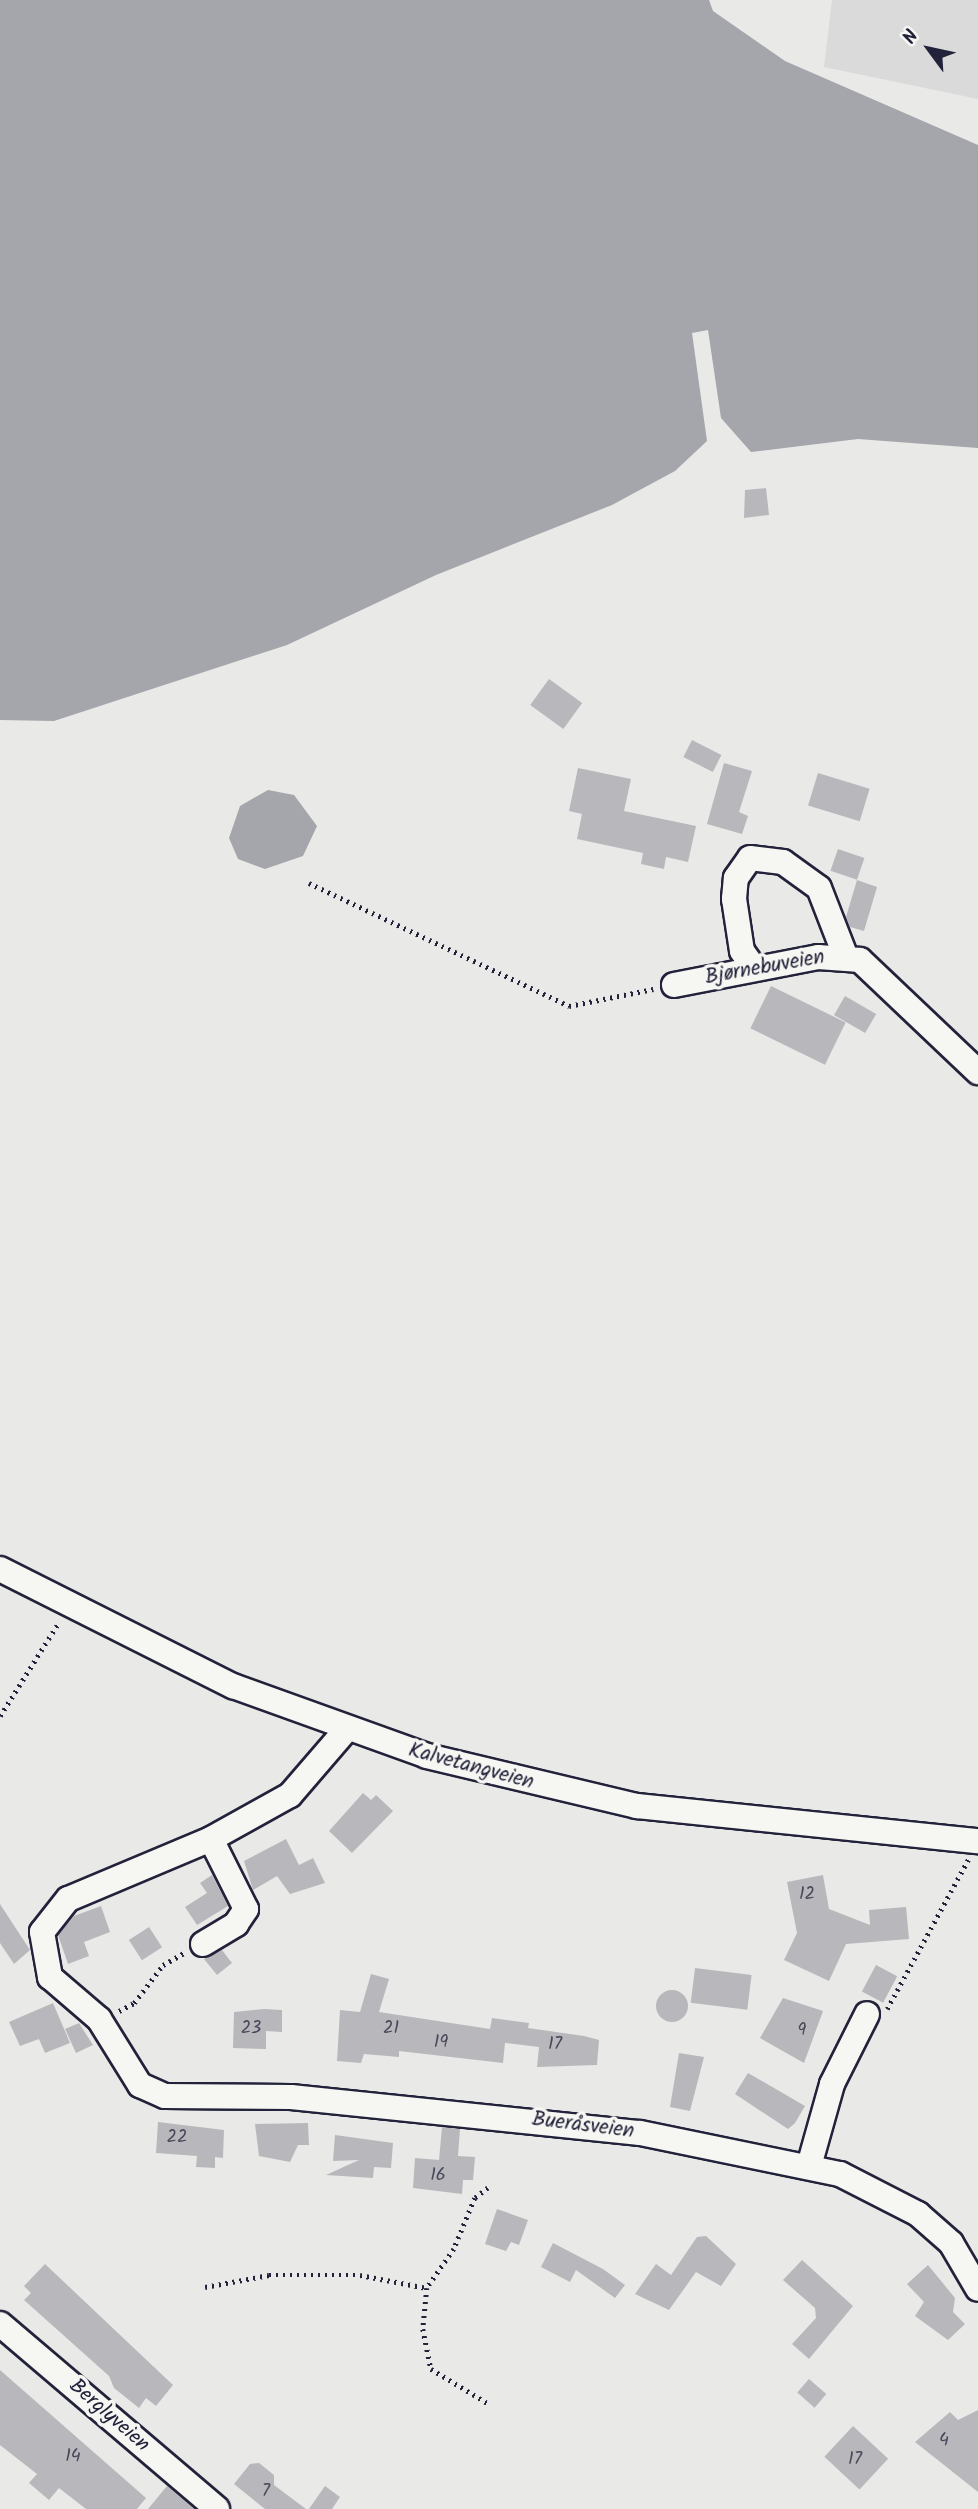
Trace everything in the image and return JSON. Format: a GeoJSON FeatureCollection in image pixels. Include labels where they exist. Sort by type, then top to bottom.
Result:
{"type":"FeatureCollection","features":[{"type":"Feature","properties":{"kind":"street"},"geometry":{"type":"LineString","coordinates":[[754,968],[742,951],[734,899],[736,878],[750,858],[783,862],[819,888],[845,956]]}},
{"type":"Feature","properties":{"kind":"street","name":"Bjørnebuveien"},"geometry":{"type":"LineString","coordinates":[[674,985],[754,968],[845,956],[885,977],[978,1072]]}},
{"type":"Feature","properties":{"kind":"street","name":"Kalvetangveien"},"geometry":{"type":"LineString","coordinates":[[0,1569],[69,1607],[233,1686],[346,1730],[529,1784],[637,1806],[975,1847]]}},
{"type":"Feature","properties":{"kind":"street"},"geometry":{"type":"LineString","coordinates":[[99,2019],[60,1989],[43,1964],[39,1943],[50,1918],[89,1889],[211,1839],[290,1795],[346,1730]]}},
{"type":"Feature","properties":{"kind":"street"},"geometry":{"type":"LineString","coordinates":[[203,1944],[236,1924],[246,1909],[211,1839]]}},
{"type":"Feature","properties":{"kind":"street"},"geometry":{"type":"LineString","coordinates":[[809,2166],[832,2084],[866,2017]]}},
{"type":"Feature","properties":{"kind":"street","name":"Bueråsveien"},"geometry":{"type":"LineString","coordinates":[[99,2019],[140,2085],[165,2096],[291,2097],[628,2131],[809,2166],[876,2188],[918,2214],[951,2243],[978,2289]]}},
{"type":"Feature","properties":{"kind":"street","name":"Berglyveien"},"geometry":{"type":"LineString","coordinates":[[0,2324],[217,2509]]}},
{"type":"Feature","properties":{"kind":"path"},"geometry":{"type":"LineString","coordinates":[[309,883],[569,1006],[674,985]]}},
{"type":"Feature","properties":{"kind":"path"},"geometry":{"type":"LineString","coordinates":[[0,1716],[69,1607]]}},
{"type":"Feature","properties":{"kind":"path"},"geometry":{"type":"LineString","coordinates":[[866,2017],[889,2007],[975,1847]]}},
{"type":"Feature","properties":{"kind":"path"},"geometry":{"type":"LineString","coordinates":[[99,2019],[134,2003],[163,1965],[203,1944]]}},
{"type":"Feature","properties":{"kind":"path"},"geometry":{"type":"LineString","coordinates":[[488,2188],[475,2198],[454,2249],[427,2288],[423,2329],[432,2369],[489,2404]]}},
{"type":"Feature","properties":{"kind":"path"},"geometry":{"type":"LineString","coordinates":[[205,2287],[269,2274],[360,2274],[427,2288]]}},
{"type":"Feature","properties":{"kind":"shaded area"},"geometry":{"type":"Polygon","coordinates":[[[0,0],[709,0],[713,11],[785,61],[978,145],[978,448],[858,439],[751,452],[721,418],[708,330],[692,333],[707,441],[675,471],[612,505],[436,575],[287,645],[54,721],[0,720],[0,0]]]}},
{"type":"Feature","properties":{"kind":"shaded area"},"geometry":{"type":"Polygon","coordinates":[[[832,0],[978,0],[978,99],[824,67],[832,0]]]}},
{"type":"Feature","properties":{"kind":"shaded area"},"geometry":{"type":"Polygon","coordinates":[[[268,790],[294,795],[317,826],[303,856],[265,869],[238,859],[229,838],[240,806],[268,790]]]}},
{"type":"Feature","properties":{"kind":"building"},"geometry":{"type":"Polygon","coordinates":[[[766,488],[769,515],[744,518],[745,490],[766,488]]]}},
{"type":"Feature","properties":{"kind":"building"},"geometry":{"type":"Polygon","coordinates":[[[549,679],[582,703],[563,729],[530,705],[549,679]]]}},
{"type":"Feature","properties":{"kind":"building"},"geometry":{"type":"Polygon","coordinates":[[[692,740],[721,755],[713,772],[683,757],[692,740]]]}},
{"type":"Feature","properties":{"kind":"building"},"geometry":{"type":"Polygon","coordinates":[[[724,763],[752,771],[739,812],[748,816],[742,834],[707,824],[724,763]]]}},
{"type":"Feature","properties":{"kind":"building"},"geometry":{"type":"Polygon","coordinates":[[[578,768],[631,779],[624,811],[696,826],[688,862],[666,857],[664,869],[641,864],[643,853],[577,839],[582,814],[569,811],[578,768]]]}},
{"type":"Feature","properties":{"kind":"building"},"geometry":{"type":"Polygon","coordinates":[[[818,773],[870,789],[860,821],[808,806],[818,773]]]}},
{"type":"Feature","properties":{"kind":"building"},"geometry":{"type":"Polygon","coordinates":[[[838,849],[864,858],[857,880],[831,871],[838,849]]]}},
{"type":"Feature","properties":{"kind":"building"},"geometry":{"type":"Polygon","coordinates":[[[857,880],[877,887],[864,931],[850,927],[846,917],[857,880]]]}},
{"type":"Feature","properties":{"kind":"building"},"geometry":{"type":"Polygon","coordinates":[[[771,986],[846,1022],[825,1065],[750,1028],[771,986]]]}},
{"type":"Feature","properties":{"kind":"building"},"geometry":{"type":"Polygon","coordinates":[[[845,996],[876,1014],[865,1033],[834,1015],[845,996]]]}},
{"type":"Feature","properties":{"kind":"building"},"geometry":{"type":"Polygon","coordinates":[[[363,1793],[371,1800],[376,1795],[393,1811],[352,1853],[329,1831],[363,1793]]]}},
{"type":"Feature","properties":{"kind":"building"},"geometry":{"type":"Polygon","coordinates":[[[286,1839],[299,1865],[313,1858],[325,1883],[290,1894],[277,1876],[253,1890],[244,1861],[286,1839]]]}},
{"type":"Feature","properties":{"kind":"building"},"geometry":{"type":"Polygon","coordinates":[[[212,1875],[228,1906],[197,1925],[185,1907],[207,1893],[200,1883],[212,1875]]]}},
{"type":"Feature","properties":{"kind":"building"},"geometry":{"type":"Polygon","coordinates":[[[823,1875],[829,1909],[870,1925],[869,1910],[906,1907],[909,1939],[846,1944],[829,1981],[784,1960],[797,1933],[787,1882],[823,1875]]]}},
{"type":"Feature","properties":{"kind":"building"},"geometry":{"type":"Polygon","coordinates":[[[0,1904],[30,1950],[14,1964],[0,1943],[0,1904]]]}},
{"type":"Feature","properties":{"kind":"building"},"geometry":{"type":"Polygon","coordinates":[[[101,1906],[110,1932],[84,1942],[89,1956],[68,1964],[58,1935],[74,1916],[101,1906]]]}},
{"type":"Feature","properties":{"kind":"building"},"geometry":{"type":"Polygon","coordinates":[[[149,1927],[162,1947],[142,1960],[129,1940],[149,1927]]]}},
{"type":"Feature","properties":{"kind":"building"},"geometry":{"type":"Polygon","coordinates":[[[222,1950],[232,1963],[217,1975],[204,1959],[222,1950]]]}},
{"type":"Feature","properties":{"kind":"building"},"geometry":{"type":"Polygon","coordinates":[[[876,1965],[897,1976],[883,2003],[862,1991],[876,1965]]]}},
{"type":"Feature","properties":{"kind":"building"},"geometry":{"type":"Polygon","coordinates":[[[695,1968],[752,1975],[747,2010],[691,2003],[695,1968]]]}},
{"type":"Feature","properties":{"kind":"building"},"geometry":{"type":"Polygon","coordinates":[[[371,1974],[389,1979],[379,2012],[490,2029],[492,2018],[529,2023],[528,2028],[584,2036],[599,2040],[597,2065],[537,2067],[539,2047],[505,2043],[503,2063],[399,2051],[399,2057],[364,2054],[361,2063],[337,2061],[340,2010],[360,2012],[371,1974]]]}},
{"type":"Feature","properties":{"kind":"building"},"geometry":{"type":"Polygon","coordinates":[[[672,1990],[683,1995],[688,2006],[683,2017],[672,2022],[661,2017],[656,2006],[661,1995],[672,1990]]]}},
{"type":"Feature","properties":{"kind":"building"},"geometry":{"type":"Polygon","coordinates":[[[783,1998],[823,2011],[804,2063],[760,2038],[783,1998]]]}},
{"type":"Feature","properties":{"kind":"building"},"geometry":{"type":"Polygon","coordinates":[[[53,2003],[70,2043],[45,2053],[39,2039],[20,2046],[9,2022],[53,2003]]]}},
{"type":"Feature","properties":{"kind":"building"},"geometry":{"type":"Polygon","coordinates":[[[282,2010],[282,2032],[266,2031],[266,2049],[233,2048],[234,2012],[282,2010]]]}},
{"type":"Feature","properties":{"kind":"building"},"geometry":{"type":"Polygon","coordinates":[[[79,2023],[93,2045],[76,2053],[65,2029],[79,2023]]]}},
{"type":"Feature","properties":{"kind":"building"},"geometry":{"type":"Polygon","coordinates":[[[679,2053],[704,2057],[690,2111],[670,2107],[679,2053]]]}},
{"type":"Feature","properties":{"kind":"building"},"geometry":{"type":"Polygon","coordinates":[[[748,2073],[805,2106],[788,2129],[735,2094],[748,2073]]]}},
{"type":"Feature","properties":{"kind":"building"},"geometry":{"type":"Polygon","coordinates":[[[158,2122],[224,2130],[223,2158],[215,2157],[215,2168],[196,2167],[197,2156],[156,2153],[158,2122]]]}},
{"type":"Feature","properties":{"kind":"building"},"geometry":{"type":"Polygon","coordinates":[[[308,2123],[309,2145],[298,2145],[290,2162],[259,2156],[255,2124],[308,2123]]]}},
{"type":"Feature","properties":{"kind":"building"},"geometry":{"type":"Polygon","coordinates":[[[442,2127],[460,2129],[458,2156],[475,2157],[473,2180],[463,2180],[462,2194],[413,2188],[415,2158],[439,2160],[442,2127]]]}},
{"type":"Feature","properties":{"kind":"building"},"geometry":{"type":"Polygon","coordinates":[[[335,2135],[393,2143],[391,2168],[374,2167],[373,2178],[326,2175],[359,2160],[333,2161],[335,2135]]]}},
{"type":"Feature","properties":{"kind":"building"},"geometry":{"type":"Polygon","coordinates":[[[497,2209],[528,2220],[519,2245],[511,2242],[506,2251],[485,2244],[497,2209]]]}},
{"type":"Feature","properties":{"kind":"building"},"geometry":{"type":"Polygon","coordinates":[[[706,2236],[736,2264],[721,2286],[696,2272],[669,2310],[635,2294],[656,2264],[671,2275],[697,2237],[706,2236]]]}},
{"type":"Feature","properties":{"kind":"building"},"geometry":{"type":"Polygon","coordinates":[[[553,2243],[603,2269],[625,2285],[615,2298],[576,2270],[570,2282],[541,2267],[553,2243]]]}},
{"type":"Feature","properties":{"kind":"building"},"geometry":{"type":"Polygon","coordinates":[[[802,2260],[853,2306],[809,2359],[792,2344],[816,2318],[815,2308],[783,2280],[802,2260]]]}},
{"type":"Feature","properties":{"kind":"building"},"geometry":{"type":"Polygon","coordinates":[[[45,2264],[173,2385],[156,2406],[146,2398],[139,2408],[114,2388],[109,2376],[24,2300],[31,2293],[24,2286],[45,2264]]]}},
{"type":"Feature","properties":{"kind":"building"},"geometry":{"type":"Polygon","coordinates":[[[928,2265],[955,2298],[953,2312],[965,2324],[948,2340],[915,2316],[924,2302],[907,2284],[928,2265]]]}},
{"type":"Feature","properties":{"kind":"building"},"geometry":{"type":"Polygon","coordinates":[[[0,2370],[146,2498],[137,2509],[86,2509],[59,2488],[49,2500],[29,2483],[37,2474],[0,2445],[0,2370]]]}},
{"type":"Feature","properties":{"kind":"building"},"geometry":{"type":"Polygon","coordinates":[[[809,2379],[826,2394],[815,2408],[797,2393],[809,2379]]]}},
{"type":"Feature","properties":{"kind":"building"},"geometry":{"type":"Polygon","coordinates":[[[978,2410],[978,2492],[915,2442],[950,2412],[958,2420],[978,2410]]]}},
{"type":"Feature","properties":{"kind":"building"},"geometry":{"type":"Polygon","coordinates":[[[853,2426],[888,2459],[859,2489],[824,2457],[853,2426]]]}},
{"type":"Feature","properties":{"kind":"building"},"geometry":{"type":"Polygon","coordinates":[[[259,2463],[274,2475],[274,2485],[306,2509],[265,2509],[234,2484],[250,2464],[259,2463]]]}},
{"type":"Feature","properties":{"kind":"building"},"geometry":{"type":"Polygon","coordinates":[[[167,2486],[194,2509],[148,2509],[167,2486]]]}},
{"type":"Feature","properties":{"kind":"building"},"geometry":{"type":"Polygon","coordinates":[[[325,2486],[340,2497],[332,2509],[309,2509],[325,2486]]]}}]}
